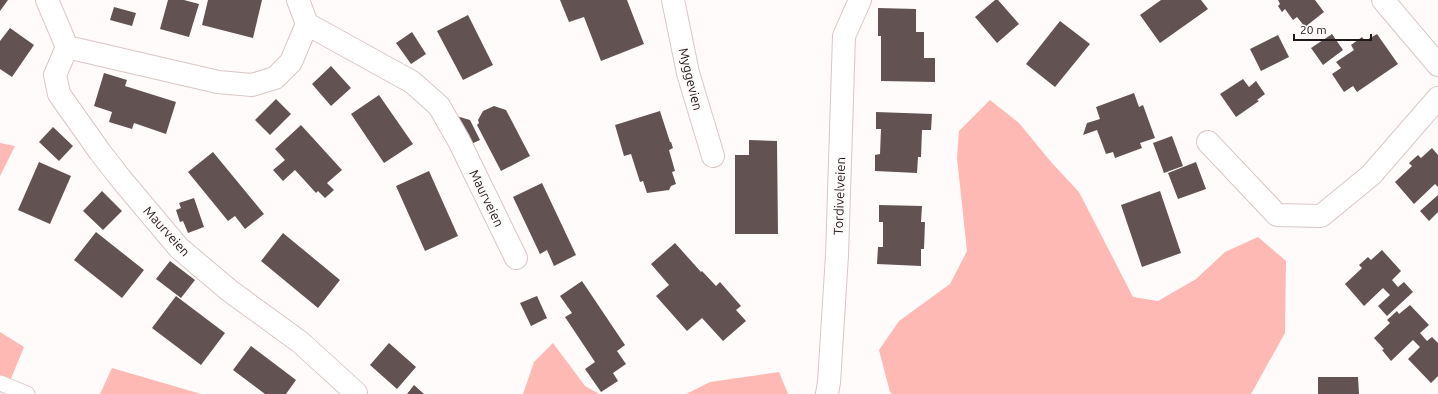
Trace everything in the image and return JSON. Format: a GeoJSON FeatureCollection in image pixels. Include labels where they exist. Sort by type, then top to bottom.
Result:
{"type":"FeatureCollection","features":[{"type":"Feature","properties":{"kind":"street"},"geometry":{"type":"LineString","coordinates":[[48,0],[67,47],[218,82],[252,85],[275,78],[292,62],[307,24],[298,0]]}},
{"type":"Feature","properties":{"kind":"street","name":"Myggevien"},"geometry":{"type":"LineString","coordinates":[[673,0],[688,73],[713,156]]}},
{"type":"Feature","properties":{"kind":"street","name":"Tordivelveien"},"geometry":{"type":"LineString","coordinates":[[827,394],[837,255],[844,36],[860,0]]}},
{"type":"Feature","properties":{"kind":"street"},"geometry":{"type":"LineString","coordinates":[[1383,0],[1438,65]]}},
{"type":"Feature","properties":{"kind":"street","name":"Maurveien"},"geometry":{"type":"LineString","coordinates":[[307,24],[412,82],[439,106],[459,141],[516,258]]}},
{"type":"Feature","properties":{"kind":"street","name":"Maurveien"},"geometry":{"type":"LineString","coordinates":[[67,47],[55,75],[59,94],[100,152],[126,185],[179,248],[230,291],[300,342],[356,393]]}},
{"type":"Feature","properties":{"kind":"street"},"geometry":{"type":"LineString","coordinates":[[1208,142],[1277,215],[1321,216],[1371,175],[1438,96]]}},
{"type":"Feature","properties":{"kind":"lane"},"geometry":{"type":"LineString","coordinates":[[0,383],[27,394]]}},
{"type":"Feature","properties":{"kind":"shaded area"},"geometry":{"type":"Polygon","coordinates":[[[990,100],[1019,123],[1051,162],[1079,192],[1133,297],[1158,301],[1196,279],[1225,252],[1258,237],[1286,261],[1285,333],[1251,394],[892,394],[890,392],[879,350],[899,321],[950,284],[967,251],[957,158],[959,131],[990,100]]]}},
{"type":"Feature","properties":{"kind":"shaded area"},"geometry":{"type":"Polygon","coordinates":[[[0,143],[15,146],[0,176],[0,143]]]}},
{"type":"Feature","properties":{"kind":"shaded area"},"geometry":{"type":"Polygon","coordinates":[[[0,332],[24,347],[10,381],[0,378],[0,332]]]}},
{"type":"Feature","properties":{"kind":"shaded area"},"geometry":{"type":"Polygon","coordinates":[[[553,343],[585,386],[599,394],[523,394],[534,362],[553,343]]]}},
{"type":"Feature","properties":{"kind":"shaded area"},"geometry":{"type":"Polygon","coordinates":[[[112,368],[201,394],[100,394],[112,368]]]}},
{"type":"Feature","properties":{"kind":"shaded area"},"geometry":{"type":"Polygon","coordinates":[[[779,372],[788,394],[686,394],[710,382],[779,372]]]}},
{"type":"Feature","properties":{"kind":"building"},"geometry":{"type":"Polygon","coordinates":[[[0,0],[8,0],[0,11],[0,0]]]}},
{"type":"Feature","properties":{"kind":"building"},"geometry":{"type":"Polygon","coordinates":[[[168,0],[184,0],[199,4],[189,37],[160,29],[168,0]]]}},
{"type":"Feature","properties":{"kind":"building"},"geometry":{"type":"Polygon","coordinates":[[[208,0],[262,0],[253,38],[202,25],[208,0]]]}},
{"type":"Feature","properties":{"kind":"building"},"geometry":{"type":"Polygon","coordinates":[[[560,0],[627,0],[644,44],[601,61],[584,17],[569,22],[560,0]]]}},
{"type":"Feature","properties":{"kind":"building"},"geometry":{"type":"Polygon","coordinates":[[[995,0],[998,0],[1019,24],[997,43],[975,17],[995,0]]]}},
{"type":"Feature","properties":{"kind":"building"},"geometry":{"type":"Polygon","coordinates":[[[1161,0],[1201,0],[1208,9],[1160,43],[1140,15],[1161,0]]]}},
{"type":"Feature","properties":{"kind":"building"},"geometry":{"type":"Polygon","coordinates":[[[1278,0],[1315,0],[1324,12],[1305,27],[1297,17],[1293,20],[1285,9],[1282,12],[1278,6],[1280,4],[1278,0]]]}},
{"type":"Feature","properties":{"kind":"building"},"geometry":{"type":"Polygon","coordinates":[[[114,7],[136,13],[132,26],[110,20],[114,7]]]}},
{"type":"Feature","properties":{"kind":"building"},"geometry":{"type":"Polygon","coordinates":[[[878,8],[916,9],[916,32],[924,32],[924,58],[935,58],[935,82],[881,81],[881,36],[878,36],[878,8]]]}},
{"type":"Feature","properties":{"kind":"building"},"geometry":{"type":"Polygon","coordinates":[[[468,15],[493,65],[463,80],[437,31],[468,15]]]}},
{"type":"Feature","properties":{"kind":"building"},"geometry":{"type":"Polygon","coordinates":[[[1060,21],[1090,44],[1055,87],[1026,64],[1060,21]]]}},
{"type":"Feature","properties":{"kind":"building"},"geometry":{"type":"Polygon","coordinates":[[[10,28],[34,45],[12,77],[0,69],[0,41],[10,28]]]}},
{"type":"Feature","properties":{"kind":"building"},"geometry":{"type":"Polygon","coordinates":[[[412,32],[426,54],[411,64],[396,43],[412,32]]]}},
{"type":"Feature","properties":{"kind":"building"},"geometry":{"type":"Polygon","coordinates":[[[1332,34],[1343,50],[1323,65],[1311,48],[1332,34]]]}},
{"type":"Feature","properties":{"kind":"building"},"geometry":{"type":"Polygon","coordinates":[[[1377,34],[1398,64],[1357,92],[1353,86],[1344,92],[1332,74],[1341,68],[1336,62],[1354,50],[1351,45],[1362,37],[1365,41],[1377,34]]]}},
{"type":"Feature","properties":{"kind":"building"},"geometry":{"type":"Polygon","coordinates":[[[1278,35],[1289,57],[1261,71],[1250,49],[1278,35]]]}},
{"type":"Feature","properties":{"kind":"building"},"geometry":{"type":"Polygon","coordinates":[[[331,66],[351,88],[331,106],[312,84],[331,66]]]}},
{"type":"Feature","properties":{"kind":"building"},"geometry":{"type":"Polygon","coordinates":[[[104,73],[127,80],[125,86],[176,102],[166,134],[134,123],[132,129],[109,122],[112,112],[94,106],[104,73]]]}},
{"type":"Feature","properties":{"kind":"building"},"geometry":{"type":"Polygon","coordinates":[[[1243,79],[1249,87],[1256,81],[1265,94],[1257,100],[1259,101],[1236,117],[1220,94],[1243,79]]]}},
{"type":"Feature","properties":{"kind":"building"},"geometry":{"type":"Polygon","coordinates":[[[1134,93],[1139,107],[1143,105],[1155,138],[1140,143],[1142,148],[1115,158],[1113,152],[1106,154],[1097,130],[1083,135],[1087,123],[1100,119],[1096,107],[1134,93]]]}},
{"type":"Feature","properties":{"kind":"building"},"geometry":{"type":"Polygon","coordinates":[[[379,95],[413,144],[384,163],[351,114],[379,95]]]}},
{"type":"Feature","properties":{"kind":"building"},"geometry":{"type":"Polygon","coordinates":[[[276,99],[291,114],[270,135],[255,120],[276,99]]]}},
{"type":"Feature","properties":{"kind":"building"},"geometry":{"type":"Polygon","coordinates":[[[494,106],[506,110],[530,156],[501,171],[477,125],[483,111],[494,106]]]}},
{"type":"Feature","properties":{"kind":"building"},"geometry":{"type":"Polygon","coordinates":[[[660,111],[673,148],[669,150],[675,171],[672,172],[676,184],[671,186],[669,190],[647,193],[643,181],[640,182],[631,154],[624,156],[615,125],[660,111]]]}},
{"type":"Feature","properties":{"kind":"building"},"geometry":{"type":"Polygon","coordinates":[[[876,112],[932,114],[931,130],[922,130],[921,157],[918,157],[917,173],[875,171],[875,155],[880,154],[881,129],[876,129],[876,112]]]}},
{"type":"Feature","properties":{"kind":"building"},"geometry":{"type":"Polygon","coordinates":[[[453,115],[470,120],[480,140],[469,145],[453,115]]]}},
{"type":"Feature","properties":{"kind":"building"},"geometry":{"type":"Polygon","coordinates":[[[301,125],[342,170],[327,183],[334,190],[325,198],[318,191],[316,193],[295,170],[283,181],[273,170],[285,160],[275,149],[301,125]]]}},
{"type":"Feature","properties":{"kind":"building"},"geometry":{"type":"Polygon","coordinates":[[[53,127],[73,146],[59,161],[39,142],[53,127]]]}},
{"type":"Feature","properties":{"kind":"building"},"geometry":{"type":"Polygon","coordinates":[[[1172,136],[1183,166],[1164,173],[1153,143],[1172,136]]]}},
{"type":"Feature","properties":{"kind":"building"},"geometry":{"type":"Polygon","coordinates":[[[749,140],[777,141],[778,234],[735,234],[735,155],[749,155],[749,140]]]}},
{"type":"Feature","properties":{"kind":"building"},"geometry":{"type":"Polygon","coordinates":[[[1432,148],[1438,155],[1438,187],[1435,184],[1414,204],[1395,182],[1412,166],[1409,163],[1418,155],[1421,158],[1432,148]]]}},
{"type":"Feature","properties":{"kind":"building"},"geometry":{"type":"Polygon","coordinates":[[[213,152],[264,214],[245,229],[235,216],[228,221],[188,172],[213,152]]]}},
{"type":"Feature","properties":{"kind":"building"},"geometry":{"type":"Polygon","coordinates":[[[39,162],[71,176],[50,224],[18,210],[39,162]]]}},
{"type":"Feature","properties":{"kind":"building"},"geometry":{"type":"Polygon","coordinates":[[[1196,162],[1206,189],[1178,199],[1168,173],[1196,162]]]}},
{"type":"Feature","properties":{"kind":"building"},"geometry":{"type":"Polygon","coordinates":[[[429,171],[458,236],[425,251],[396,186],[429,171]]]}},
{"type":"Feature","properties":{"kind":"building"},"geometry":{"type":"Polygon","coordinates":[[[542,183],[576,255],[554,266],[547,250],[540,254],[513,197],[542,183]]]}},
{"type":"Feature","properties":{"kind":"building"},"geometry":{"type":"Polygon","coordinates":[[[102,191],[122,211],[103,230],[83,211],[102,191]]]}},
{"type":"Feature","properties":{"kind":"building"},"geometry":{"type":"Polygon","coordinates":[[[1160,191],[1181,253],[1142,267],[1121,205],[1160,191]]]}},
{"type":"Feature","properties":{"kind":"building"},"geometry":{"type":"Polygon","coordinates":[[[1438,195],[1438,212],[1429,221],[1420,211],[1438,195]]]}},
{"type":"Feature","properties":{"kind":"building"},"geometry":{"type":"Polygon","coordinates":[[[194,198],[204,227],[188,233],[183,221],[180,222],[176,210],[181,208],[179,203],[194,198]]]}},
{"type":"Feature","properties":{"kind":"building"},"geometry":{"type":"Polygon","coordinates":[[[879,205],[922,206],[921,222],[925,222],[924,249],[921,249],[921,266],[877,264],[878,247],[883,247],[883,222],[879,222],[879,205]]]}},
{"type":"Feature","properties":{"kind":"building"},"geometry":{"type":"Polygon","coordinates":[[[96,232],[144,270],[122,298],[74,260],[96,232]]]}},
{"type":"Feature","properties":{"kind":"building"},"geometry":{"type":"Polygon","coordinates":[[[283,233],[340,280],[318,308],[261,261],[283,233]]]}},
{"type":"Feature","properties":{"kind":"building"},"geometry":{"type":"Polygon","coordinates":[[[675,243],[701,272],[702,271],[716,286],[720,282],[741,306],[736,310],[746,321],[723,341],[702,318],[687,331],[656,296],[669,285],[651,264],[675,243]]]}},
{"type":"Feature","properties":{"kind":"building"},"geometry":{"type":"Polygon","coordinates":[[[1382,250],[1401,271],[1392,280],[1398,287],[1404,282],[1413,292],[1387,316],[1378,306],[1390,295],[1383,288],[1364,306],[1345,284],[1362,268],[1359,265],[1368,257],[1371,260],[1382,250]]]}},
{"type":"Feature","properties":{"kind":"building"},"geometry":{"type":"Polygon","coordinates":[[[170,261],[195,280],[181,298],[156,279],[170,261]]]}},
{"type":"Feature","properties":{"kind":"building"},"geometry":{"type":"Polygon","coordinates":[[[582,281],[625,345],[617,351],[626,364],[613,373],[618,381],[601,392],[585,369],[595,362],[565,317],[572,313],[560,296],[582,281]]]}},
{"type":"Feature","properties":{"kind":"building"},"geometry":{"type":"Polygon","coordinates":[[[176,296],[225,333],[201,365],[152,328],[176,296]]]}},
{"type":"Feature","properties":{"kind":"building"},"geometry":{"type":"Polygon","coordinates":[[[537,296],[547,318],[531,326],[520,303],[537,296]]]}},
{"type":"Feature","properties":{"kind":"building"},"geometry":{"type":"Polygon","coordinates":[[[1410,305],[1429,325],[1420,333],[1427,341],[1432,337],[1438,343],[1438,376],[1431,383],[1408,359],[1420,347],[1413,340],[1391,361],[1382,350],[1384,349],[1374,338],[1390,323],[1387,320],[1397,311],[1399,314],[1410,305]]]}},
{"type":"Feature","properties":{"kind":"building"},"geometry":{"type":"Polygon","coordinates":[[[389,343],[416,367],[397,389],[370,365],[389,343]]]}},
{"type":"Feature","properties":{"kind":"building"},"geometry":{"type":"Polygon","coordinates":[[[251,346],[296,380],[286,394],[265,394],[233,370],[251,346]]]}},
{"type":"Feature","properties":{"kind":"building"},"geometry":{"type":"Polygon","coordinates":[[[1318,377],[1358,377],[1359,394],[1318,394],[1318,377]]]}},
{"type":"Feature","properties":{"kind":"building"},"geometry":{"type":"Polygon","coordinates":[[[414,385],[424,394],[407,394],[414,385]]]}}]}
